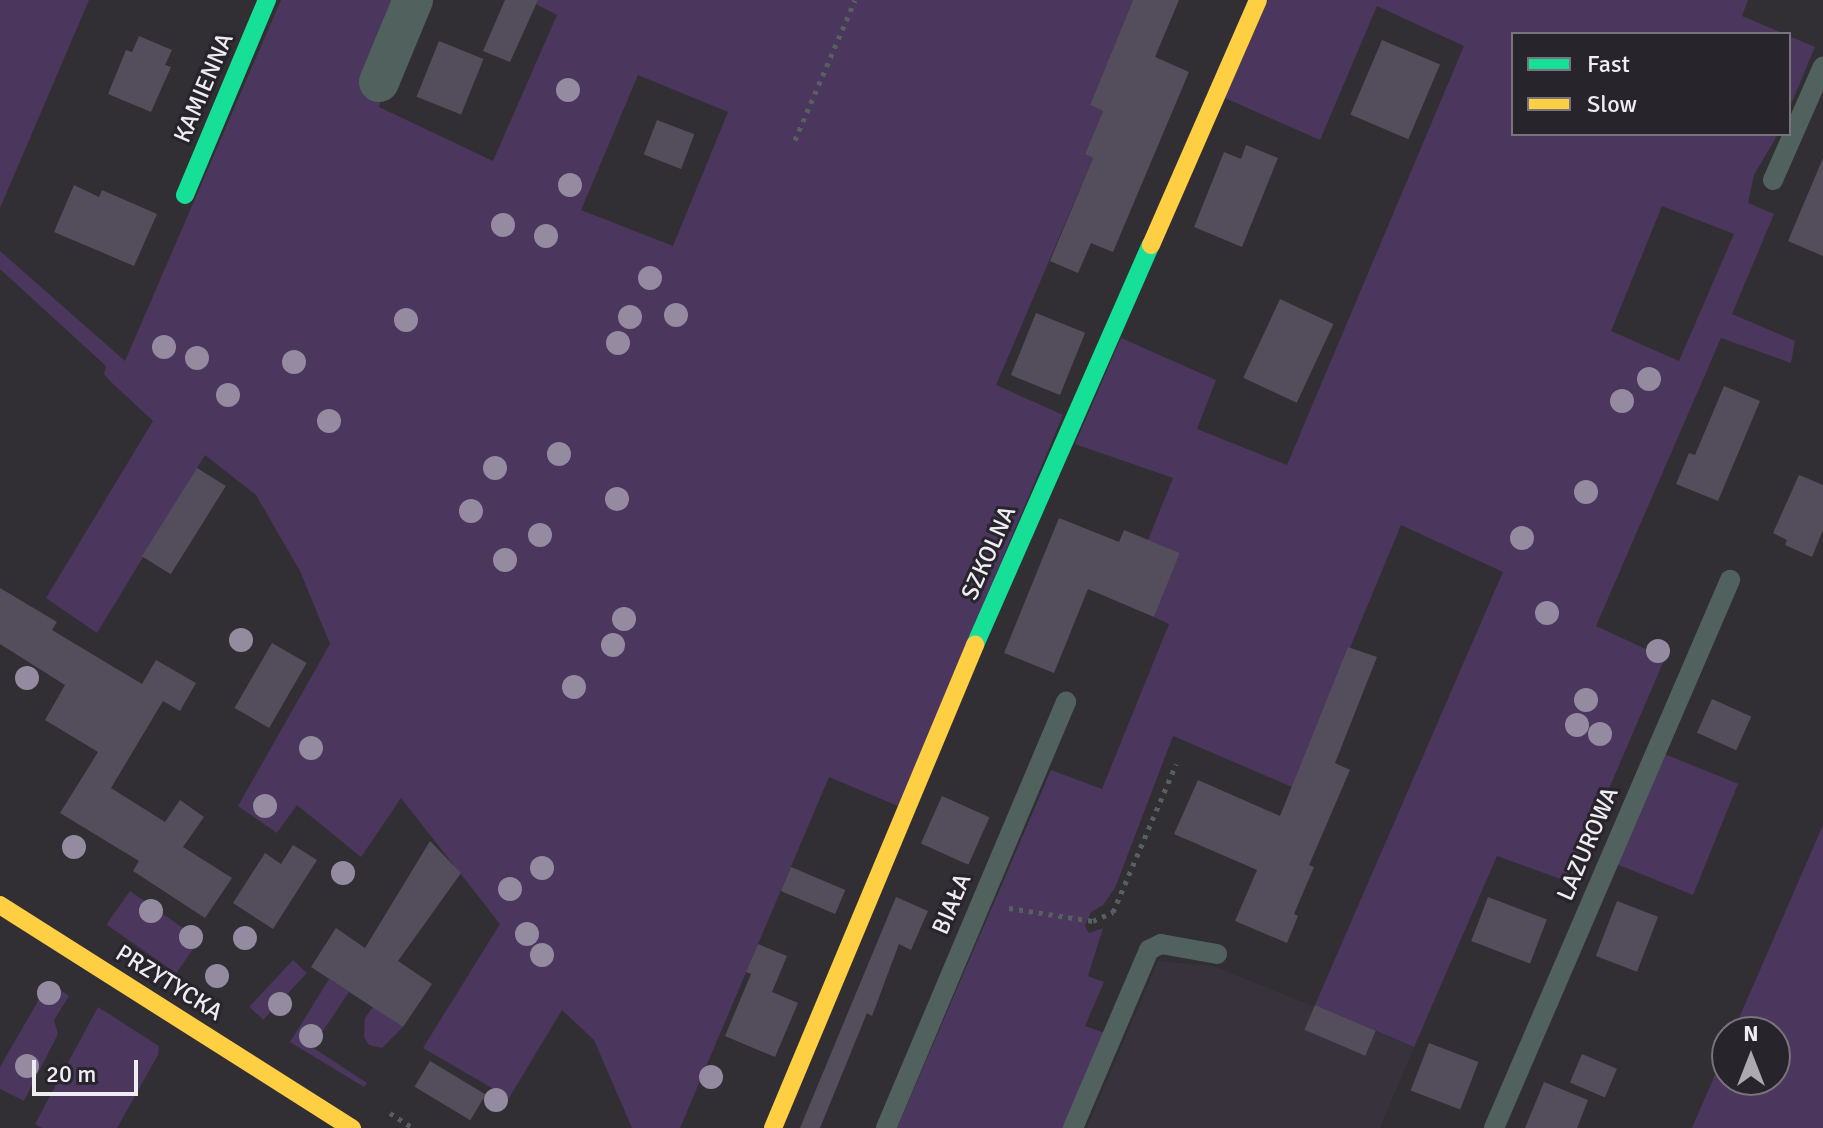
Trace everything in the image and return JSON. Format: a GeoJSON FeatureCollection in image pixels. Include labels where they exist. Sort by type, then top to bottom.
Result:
{"type":"FeatureCollection","features":[{"type":"Feature","properties":{"kind":"street","name":"KAMIENNA"},"geometry":{"type":"LineString","coordinates":[[185,195],[267,0]]}},
{"type":"Feature","properties":{"kind":"street"},"geometry":{"type":"LineString","coordinates":[[379,82],[413,0]]}},
{"type":"Feature","properties":{"kind":"street","name":"SZKOLNA"},"geometry":{"type":"LineString","coordinates":[[773,1128],[929,751],[1258,0]]}},
{"type":"Feature","properties":{"kind":"street","name":"PRZYTYCKA"},"geometry":{"type":"LineString","coordinates":[[0,905],[352,1128]]}},
{"type":"Feature","properties":{"kind":"lane"},"geometry":{"type":"LineString","coordinates":[[1773,180],[1823,66]]}},
{"type":"Feature","properties":{"kind":"lane","name":"LAZUROWA"},"geometry":{"type":"LineString","coordinates":[[1494,1128],[1730,580]]}},
{"type":"Feature","properties":{"kind":"lane","name":"BIAŁA"},"geometry":{"type":"LineString","coordinates":[[886,1128],[1066,701]]}},
{"type":"Feature","properties":{"kind":"lane"},"geometry":{"type":"LineString","coordinates":[[1073,1128],[1149,950],[1161,944],[1217,954]]}},
{"type":"Feature","properties":{"kind":"path"},"geometry":{"type":"LineString","coordinates":[[795,140],[855,0]]}},
{"type":"Feature","properties":{"kind":"path"},"geometry":{"type":"LineString","coordinates":[[981,903],[1093,921],[1113,912],[1176,764]]}},
{"type":"Feature","properties":{"kind":"shaded area"},"geometry":{"type":"Polygon","coordinates":[[[0,0],[89,0],[0,208],[0,0]]]}},
{"type":"Feature","properties":{"kind":"shaded area"},"geometry":{"type":"Polygon","coordinates":[[[281,0],[402,0],[379,107],[493,161],[557,15],[536,4],[537,0],[1133,0],[1090,105],[1103,111],[1085,154],[1093,158],[996,385],[1063,415],[898,806],[829,777],[680,1128],[632,1128],[594,1040],[562,1010],[509,1098],[423,1048],[500,924],[401,798],[361,857],[297,805],[277,833],[238,806],[330,644],[300,571],[256,495],[205,455],[97,633],[46,598],[153,421],[104,374],[106,366],[0,269],[0,251],[125,361],[281,0]],[[638,75],[581,210],[673,246],[728,112],[638,75]]]}},
{"type":"Feature","properties":{"kind":"shaded area"},"geometry":{"type":"Polygon","coordinates":[[[1268,0],[1748,0],[1742,16],[1780,32],[1511,32],[1511,136],[1777,136],[1754,175],[1748,203],[1774,214],[1732,314],[1795,341],[1791,363],[1721,338],[1596,626],[1665,658],[1569,882],[1497,856],[1414,1047],[1315,1005],[1503,572],[1401,525],[1292,787],[1173,736],[1115,888],[1103,905],[1091,912],[1085,926],[1089,933],[1103,928],[1088,976],[1104,982],[1085,1026],[1105,1033],[1064,1128],[897,1128],[1051,770],[1102,789],[1169,624],[1154,617],[1180,553],[1148,540],[1173,478],[1075,444],[1121,338],[1216,380],[1197,429],[1287,465],[1464,46],[1377,6],[1320,140],[1225,98],[1268,0]],[[1662,206],[1611,331],[1679,361],[1734,234],[1662,206]]]}},
{"type":"Feature","properties":{"kind":"shaded area"},"geometry":{"type":"Polygon","coordinates":[[[1791,37],[1815,47],[1791,104],[1791,37]]]}},
{"type":"Feature","properties":{"kind":"shaded area"},"geometry":{"type":"Polygon","coordinates":[[[1662,753],[1738,784],[1693,895],[1617,864],[1662,753]]]}},
{"type":"Feature","properties":{"kind":"shaded area"},"geometry":{"type":"Polygon","coordinates":[[[1823,825],[1823,1128],[1692,1128],[1711,1084],[1711,1096],[1791,1096],[1791,1016],[1740,1016],[1823,825]]]}},
{"type":"Feature","properties":{"kind":"shaded area"},"geometry":{"type":"Polygon","coordinates":[[[130,891],[200,940],[176,973],[106,925],[130,891]]]}},
{"type":"Feature","properties":{"kind":"shaded area"},"geometry":{"type":"Polygon","coordinates":[[[293,960],[307,973],[263,1020],[249,1007],[293,960]]]}},
{"type":"Feature","properties":{"kind":"shaded area"},"geometry":{"type":"Polygon","coordinates":[[[1158,961],[1213,966],[1414,1047],[1380,1128],[1087,1128],[1158,961]]]}},
{"type":"Feature","properties":{"kind":"shaded area"},"geometry":{"type":"Polygon","coordinates":[[[329,979],[349,992],[312,1047],[367,1083],[364,1087],[290,1042],[329,979]]]}},
{"type":"Feature","properties":{"kind":"shaded area"},"geometry":{"type":"Polygon","coordinates":[[[49,982],[69,996],[54,1020],[58,1034],[24,1101],[0,1089],[0,1067],[49,982]]]}},
{"type":"Feature","properties":{"kind":"shaded area"},"geometry":{"type":"Polygon","coordinates":[[[98,1007],[159,1046],[158,1055],[117,1128],[42,1128],[35,1124],[98,1007]]]}},
{"type":"Feature","properties":{"kind":"shaded area"},"geometry":{"type":"Polygon","coordinates":[[[373,1007],[403,1027],[382,1048],[369,1045],[364,1037],[365,1018],[373,1007]]]}},
{"type":"Feature","properties":{"kind":"building"},"geometry":{"type":"Polygon","coordinates":[[[505,0],[538,0],[510,62],[483,51],[505,0]]]}},
{"type":"Feature","properties":{"kind":"building"},"geometry":{"type":"Polygon","coordinates":[[[1133,0],[1179,0],[1155,57],[1189,72],[1113,252],[1091,243],[1078,273],[1050,261],[1093,158],[1085,154],[1103,111],[1090,105],[1133,0]]]}},
{"type":"Feature","properties":{"kind":"building"},"geometry":{"type":"Polygon","coordinates":[[[139,36],[172,50],[165,65],[171,67],[151,112],[108,94],[126,50],[132,52],[139,36]]]}},
{"type":"Feature","properties":{"kind":"building"},"geometry":{"type":"Polygon","coordinates":[[[1382,40],[1440,65],[1408,139],[1350,115],[1382,40]]]}},
{"type":"Feature","properties":{"kind":"building"},"geometry":{"type":"Polygon","coordinates":[[[439,41],[484,59],[461,115],[417,97],[439,41]]]}},
{"type":"Feature","properties":{"kind":"building"},"geometry":{"type":"Polygon","coordinates":[[[657,120],[694,134],[681,169],[644,155],[657,120]]]}},
{"type":"Feature","properties":{"kind":"building"},"geometry":{"type":"Polygon","coordinates":[[[1246,145],[1278,158],[1242,247],[1194,227],[1224,152],[1241,159],[1246,145]]]}},
{"type":"Feature","properties":{"kind":"building"},"geometry":{"type":"Polygon","coordinates":[[[1823,158],[1823,256],[1788,241],[1823,158]]]}},
{"type":"Feature","properties":{"kind":"building"},"geometry":{"type":"Polygon","coordinates":[[[74,185],[99,197],[102,190],[157,214],[134,266],[54,232],[74,185]]]}},
{"type":"Feature","properties":{"kind":"building"},"geometry":{"type":"Polygon","coordinates":[[[1280,299],[1333,324],[1297,403],[1243,378],[1280,299]]]}},
{"type":"Feature","properties":{"kind":"building"},"geometry":{"type":"Polygon","coordinates":[[[1036,313],[1085,333],[1060,395],[1011,375],[1036,313]]]}},
{"type":"Feature","properties":{"kind":"building"},"geometry":{"type":"Polygon","coordinates":[[[1724,386],[1760,401],[1718,501],[1676,484],[1689,453],[1695,455],[1724,386]]]}},
{"type":"Feature","properties":{"kind":"building"},"geometry":{"type":"Polygon","coordinates":[[[197,468],[226,486],[171,574],[142,556],[197,468]]]}},
{"type":"Feature","properties":{"kind":"building"},"geometry":{"type":"Polygon","coordinates":[[[1799,475],[1823,485],[1823,530],[1812,557],[1785,545],[1787,540],[1773,533],[1799,475]]]}},
{"type":"Feature","properties":{"kind":"building"},"geometry":{"type":"Polygon","coordinates":[[[1059,518],[1119,542],[1124,530],[1180,553],[1154,617],[1088,589],[1054,673],[1004,653],[1059,518]]]}},
{"type":"Feature","properties":{"kind":"building"},"geometry":{"type":"Polygon","coordinates":[[[0,588],[57,622],[52,630],[142,684],[156,660],[196,683],[180,711],[163,701],[111,788],[165,822],[180,800],[204,817],[183,847],[232,878],[205,918],[133,871],[139,861],[60,813],[98,752],[45,720],[65,685],[0,644],[0,588]]]}},
{"type":"Feature","properties":{"kind":"building"},"geometry":{"type":"Polygon","coordinates":[[[272,643],[307,663],[269,728],[234,708],[272,643]]]}},
{"type":"Feature","properties":{"kind":"building"},"geometry":{"type":"Polygon","coordinates":[[[1348,647],[1377,657],[1335,763],[1350,770],[1309,865],[1314,867],[1294,914],[1298,916],[1287,943],[1235,921],[1257,870],[1174,834],[1198,780],[1280,816],[1348,647]]]}},
{"type":"Feature","properties":{"kind":"building"},"geometry":{"type":"Polygon","coordinates":[[[1712,699],[1751,716],[1736,750],[1697,733],[1712,699]]]}},
{"type":"Feature","properties":{"kind":"building"},"geometry":{"type":"Polygon","coordinates":[[[942,796],[990,817],[968,865],[921,844],[942,796]]]}},
{"type":"Feature","properties":{"kind":"building"},"geometry":{"type":"Polygon","coordinates":[[[430,841],[461,873],[398,961],[432,984],[403,1027],[311,967],[336,928],[365,948],[430,841]]]}},
{"type":"Feature","properties":{"kind":"building"},"geometry":{"type":"Polygon","coordinates":[[[293,845],[317,860],[273,929],[233,903],[265,853],[281,864],[293,845]]]}},
{"type":"Feature","properties":{"kind":"building"},"geometry":{"type":"Polygon","coordinates":[[[791,867],[845,890],[835,914],[781,891],[791,867]]]}},
{"type":"Feature","properties":{"kind":"building"},"geometry":{"type":"Polygon","coordinates":[[[896,897],[928,911],[911,950],[899,944],[872,1016],[867,1013],[820,1128],[800,1128],[896,897]]]}},
{"type":"Feature","properties":{"kind":"building"},"geometry":{"type":"Polygon","coordinates":[[[1488,897],[1547,920],[1530,963],[1471,941],[1488,897]]]}},
{"type":"Feature","properties":{"kind":"building"},"geometry":{"type":"Polygon","coordinates":[[[1617,901],[1658,917],[1637,972],[1596,956],[1617,901]]]}},
{"type":"Feature","properties":{"kind":"building"},"geometry":{"type":"Polygon","coordinates":[[[758,944],[787,956],[772,992],[798,1003],[775,1057],[725,1036],[751,974],[746,972],[758,944]]]}},
{"type":"Feature","properties":{"kind":"building"},"geometry":{"type":"Polygon","coordinates":[[[1315,1005],[1376,1031],[1365,1056],[1304,1030],[1315,1005]]]}},
{"type":"Feature","properties":{"kind":"building"},"geometry":{"type":"Polygon","coordinates":[[[1429,1043],[1478,1062],[1460,1110],[1411,1091],[1429,1043]]]}},
{"type":"Feature","properties":{"kind":"building"},"geometry":{"type":"Polygon","coordinates":[[[1582,1054],[1617,1069],[1605,1097],[1570,1083],[1582,1054]]]}},
{"type":"Feature","properties":{"kind":"building"},"geometry":{"type":"Polygon","coordinates":[[[430,1061],[486,1094],[470,1120],[415,1087],[430,1061]]]}},
{"type":"Feature","properties":{"kind":"building"},"geometry":{"type":"Polygon","coordinates":[[[1544,1082],[1588,1100],[1577,1128],[1525,1128],[1544,1082]]]}},
{"type":"Feature","properties":{"kind":"traffic: fast"},"geometry":{"type":"LineString","coordinates":[[185,195],[267,0]]}},
{"type":"Feature","properties":{"kind":"traffic: fast"},"geometry":{"type":"LineString","coordinates":[[975,645],[1151,245]]}},
{"type":"Feature","properties":{"kind":"traffic: slow"},"geometry":{"type":"LineString","coordinates":[[1151,245],[1258,0]]}},
{"type":"Feature","properties":{"kind":"traffic: slow"},"geometry":{"type":"LineString","coordinates":[[773,1128],[975,645]]}},
{"type":"Feature","properties":{"kind":"traffic: slow"},"geometry":{"type":"LineString","coordinates":[[0,905],[352,1128]]}}]}
